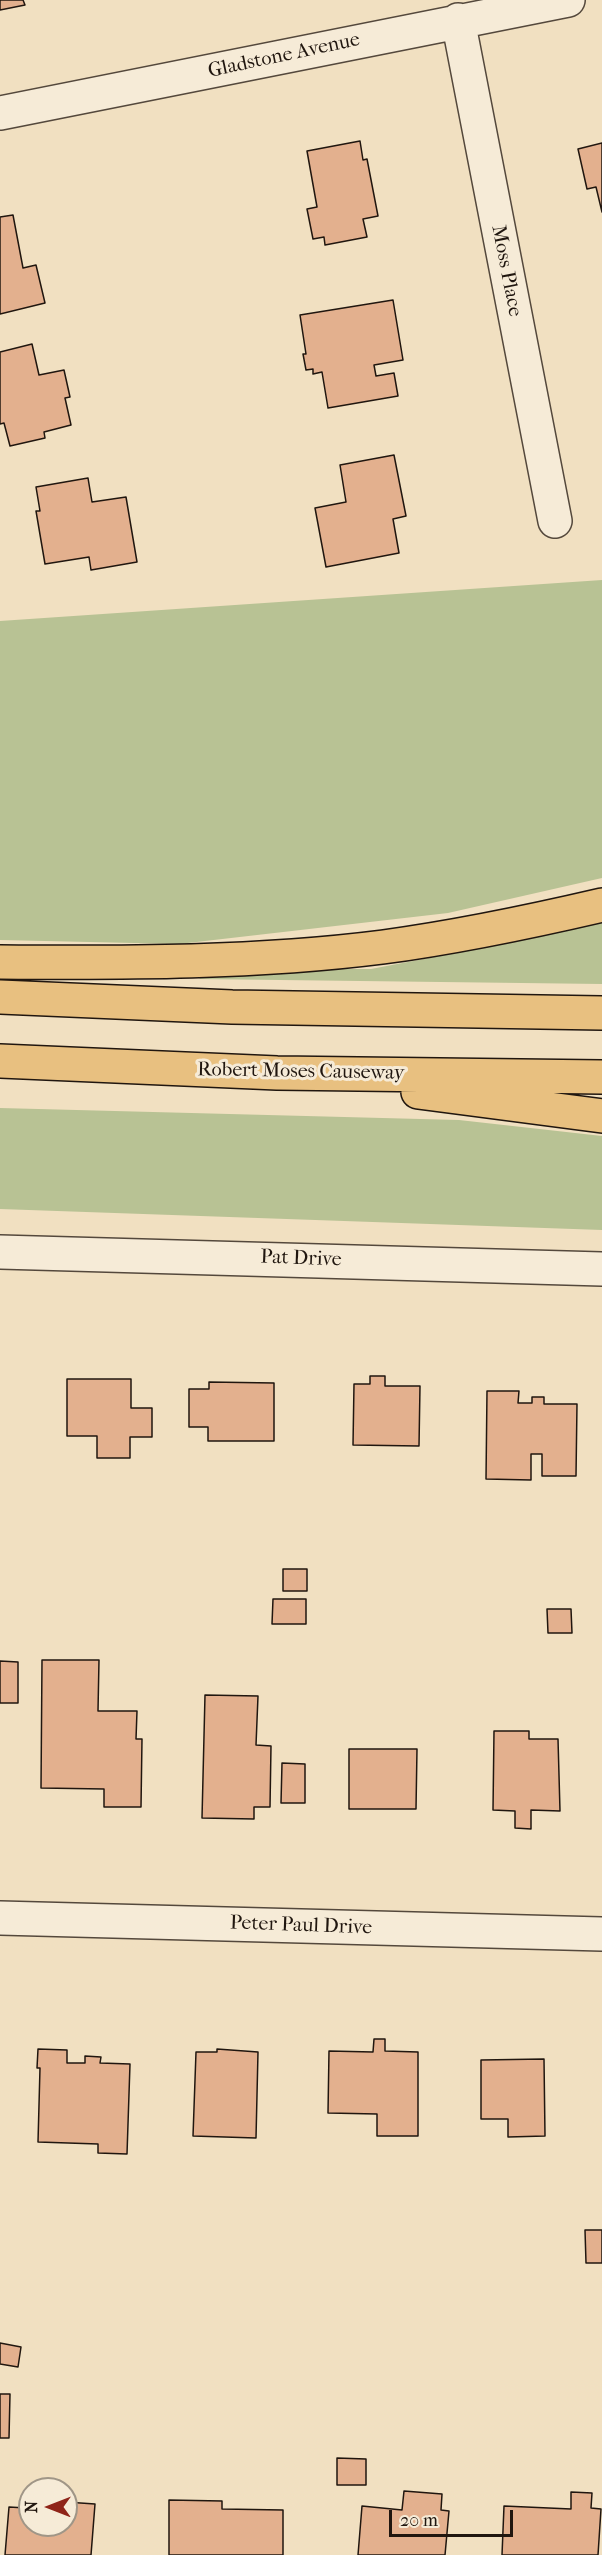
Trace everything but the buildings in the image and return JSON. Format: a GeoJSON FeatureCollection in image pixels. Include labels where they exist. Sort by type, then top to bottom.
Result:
{"type":"FeatureCollection","features":[{"type":"Feature","properties":{"kind":"highway"},"geometry":{"type":"LineString","coordinates":[[0,962],[243,957],[370,948],[484,931],[602,905]]}},
{"type":"Feature","properties":{"kind":"highway"},"geometry":{"type":"LineString","coordinates":[[0,997],[232,1007],[602,1013]]}},
{"type":"Feature","properties":{"kind":"highway","name":"Robert Moses Causeway"},"geometry":{"type":"LineString","coordinates":[[0,1061],[277,1073],[602,1077]]}},
{"type":"Feature","properties":{"kind":"highway"},"geometry":{"type":"LineString","coordinates":[[277,1073],[602,1116]]}},
{"type":"Feature","properties":{"kind":"street","name":"Gladstone Avenue"},"geometry":{"type":"LineString","coordinates":[[0,113],[458,20],[568,0]]}},
{"type":"Feature","properties":{"kind":"street","name":"Moss Place"},"geometry":{"type":"LineString","coordinates":[[458,20],[555,521]]}},
{"type":"Feature","properties":{"kind":"street","name":"Pat Drive"},"geometry":{"type":"LineString","coordinates":[[0,1252],[602,1269]]}},
{"type":"Feature","properties":{"kind":"street","name":"Peter Paul Drive"},"geometry":{"type":"LineString","coordinates":[[0,1918],[602,1934]]}},
{"type":"Feature","properties":{"kind":"green space"},"geometry":{"type":"Polygon","coordinates":[[[602,580],[602,878],[448,913],[179,944],[0,940],[0,621],[602,580]]]}},
{"type":"Feature","properties":{"kind":"green space"},"geometry":{"type":"Polygon","coordinates":[[[602,920],[602,984],[199,979],[210,969],[371,969],[534,938],[602,920]]]}},
{"type":"Feature","properties":{"kind":"green space"},"geometry":{"type":"Polygon","coordinates":[[[0,1108],[459,1120],[602,1136],[602,1230],[0,1209],[0,1108]]]}}]}
